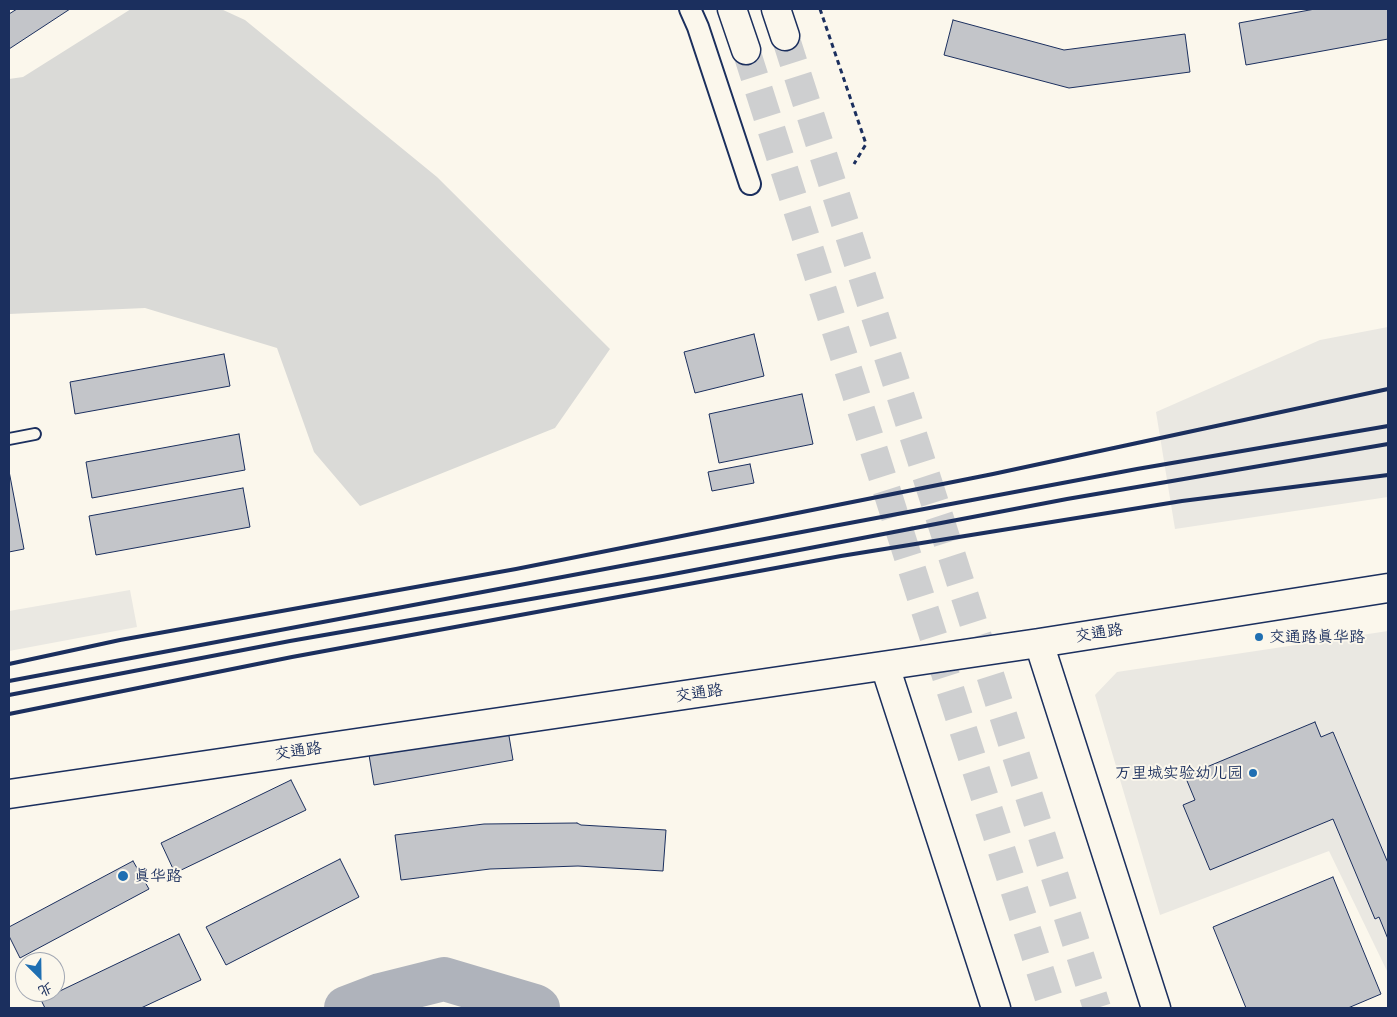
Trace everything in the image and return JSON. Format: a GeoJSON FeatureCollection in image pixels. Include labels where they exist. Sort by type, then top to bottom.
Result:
{"type":"FeatureCollection","features":[{"type":"Feature","properties":{"kind":"main road"},"geometry":{"type":"LineString","coordinates":[[732,9],[746,50]]}},
{"type":"Feature","properties":{"kind":"main road"},"geometry":{"type":"LineString","coordinates":[[776,9],[785,36]]}},
{"type":"Feature","properties":{"kind":"main road","name":"交通路"},"geometry":{"type":"LineString","coordinates":[[9,794],[1039,643],[1388,588]]}},
{"type":"Feature","properties":{"kind":"main road"},"geometry":{"type":"LineString","coordinates":[[1039,643],[1156,1008]]}},
{"type":"Feature","properties":{"kind":"main road"},"geometry":{"type":"LineString","coordinates":[[884,666],[996,1008]]}},
{"type":"Feature","properties":{"kind":"street"},"geometry":{"type":"LineString","coordinates":[[690,9],[698,27],[750,184]]}},
{"type":"Feature","properties":{"kind":"lane"},"geometry":{"type":"LineString","coordinates":[[9,439],[35,434]]}},
{"type":"Feature","properties":{"kind":"path"},"geometry":{"type":"LineString","coordinates":[[820,9],[866,144],[854,164]]}},
{"type":"Feature","properties":{"kind":"shaded area"},"geometry":{"type":"Polygon","coordinates":[[[131,9],[221,9],[245,20],[437,177],[610,349],[555,428],[360,506],[314,452],[277,348],[145,308],[9,314],[9,79],[23,77],[131,9]]]}},
{"type":"Feature","properties":{"kind":"shaded area"},"geometry":{"type":"Polygon","coordinates":[[[1388,327],[1388,497],[1175,529],[1156,412],[1320,340],[1388,327]]]}},
{"type":"Feature","properties":{"kind":"shaded area"},"geometry":{"type":"Polygon","coordinates":[[[130,590],[137,627],[9,651],[9,611],[130,590]]]}},
{"type":"Feature","properties":{"kind":"shaded area","name":"万里城实验幼儿园"},"geometry":{"type":"Polygon","coordinates":[[[1388,631],[1388,973],[1329,851],[1160,915],[1095,695],[1117,672],[1388,631]]]}},
{"type":"Feature","properties":{"kind":"building"},"geometry":{"type":"Polygon","coordinates":[[[17,9],[70,9],[9,49],[9,14],[17,9]]]}},
{"type":"Feature","properties":{"kind":"building"},"geometry":{"type":"Polygon","coordinates":[[[1315,9],[1388,9],[1388,39],[1246,65],[1239,23],[1315,9]]]}},
{"type":"Feature","properties":{"kind":"building"},"geometry":{"type":"Polygon","coordinates":[[[953,20],[1064,50],[1185,34],[1190,72],[1069,88],[944,55],[953,20]]]}},
{"type":"Feature","properties":{"kind":"building"},"geometry":{"type":"Polygon","coordinates":[[[754,334],[764,376],[695,393],[684,352],[754,334]]]}},
{"type":"Feature","properties":{"kind":"building"},"geometry":{"type":"Polygon","coordinates":[[[224,354],[230,386],[75,414],[70,382],[224,354]]]}},
{"type":"Feature","properties":{"kind":"building"},"geometry":{"type":"Polygon","coordinates":[[[802,394],[813,444],[719,463],[709,414],[802,394]]]}},
{"type":"Feature","properties":{"kind":"building"},"geometry":{"type":"Polygon","coordinates":[[[239,434],[245,470],[92,498],[86,462],[239,434]]]}},
{"type":"Feature","properties":{"kind":"building"},"geometry":{"type":"Polygon","coordinates":[[[750,464],[754,483],[712,491],[708,472],[750,464]]]}},
{"type":"Feature","properties":{"kind":"building"},"geometry":{"type":"Polygon","coordinates":[[[9,471],[24,549],[9,552],[9,471]]]}},
{"type":"Feature","properties":{"kind":"building"},"geometry":{"type":"Polygon","coordinates":[[[243,488],[250,527],[96,555],[89,516],[243,488]]]}},
{"type":"Feature","properties":{"kind":"building"},"geometry":{"type":"Polygon","coordinates":[[[1315,722],[1321,737],[1333,732],[1388,863],[1388,939],[1379,917],[1375,919],[1333,819],[1210,870],[1183,805],[1195,800],[1185,776],[1315,722]]]}},
{"type":"Feature","properties":{"kind":"building"},"geometry":{"type":"Polygon","coordinates":[[[508,730],[513,760],[374,785],[369,755],[508,730]]]}},
{"type":"Feature","properties":{"kind":"building"},"geometry":{"type":"Polygon","coordinates":[[[291,780],[306,810],[175,873],[161,843],[291,780]]]}},
{"type":"Feature","properties":{"kind":"building"},"geometry":{"type":"Polygon","coordinates":[[[577,823],[581,825],[666,830],[663,871],[578,866],[490,869],[401,880],[395,835],[484,824],[577,823]]]}},
{"type":"Feature","properties":{"kind":"building"},"geometry":{"type":"Polygon","coordinates":[[[340,859],[359,897],[226,965],[206,927],[340,859]]]}},
{"type":"Feature","properties":{"kind":"building"},"geometry":{"type":"Polygon","coordinates":[[[133,861],[149,889],[31,952],[17,952],[9,936],[9,927],[133,861]]]}},
{"type":"Feature","properties":{"kind":"building"},"geometry":{"type":"Polygon","coordinates":[[[1333,877],[1381,994],[1348,1008],[1246,1008],[1213,927],[1333,877]]]}},
{"type":"Feature","properties":{"kind":"building"},"geometry":{"type":"Polygon","coordinates":[[[179,934],[201,980],[141,1008],[45,1008],[42,1002],[65,1002],[65,989],[179,934]]]}},
{"type":"Feature","properties":{"kind":"waterway"},"geometry":{"type":"LineString","coordinates":[[346,1008],[380,995],[444,979],[538,1008]]}},
{"type":"Feature","properties":{"kind":"tunnel"},"geometry":{"type":"LineString","coordinates":[[785,36],[1097,1008]]}},
{"type":"Feature","properties":{"kind":"tunnel"},"geometry":{"type":"LineString","coordinates":[[746,50],[1052,1008]]}},
{"type":"Feature","properties":{"kind":"railway"},"geometry":{"type":"LineString","coordinates":[[9,664],[120,640],[516,569],[993,474],[1388,389]]}},
{"type":"Feature","properties":{"kind":"railway"},"geometry":{"type":"LineString","coordinates":[[9,681],[1137,469],[1388,426]]}},
{"type":"Feature","properties":{"kind":"railway"},"geometry":{"type":"LineString","coordinates":[[9,695],[290,641],[663,576],[1067,499],[1388,444]]}},
{"type":"Feature","properties":{"kind":"railway"},"geometry":{"type":"LineString","coordinates":[[9,714],[292,657],[841,556],[1182,501],[1388,475]]}},
{"type":"Feature","properties":{"kind":"place","name":"交通路真华路"},"geometry":{"type":"Point","coordinates":[1259,637]}},
{"type":"Feature","properties":{"kind":"place","name":"万里城实验幼儿园"},"geometry":{"type":"Point","coordinates":[1253,773]}},
{"type":"Feature","properties":{"kind":"place","name":"真华路"},"geometry":{"type":"Point","coordinates":[123,876]}}]}
